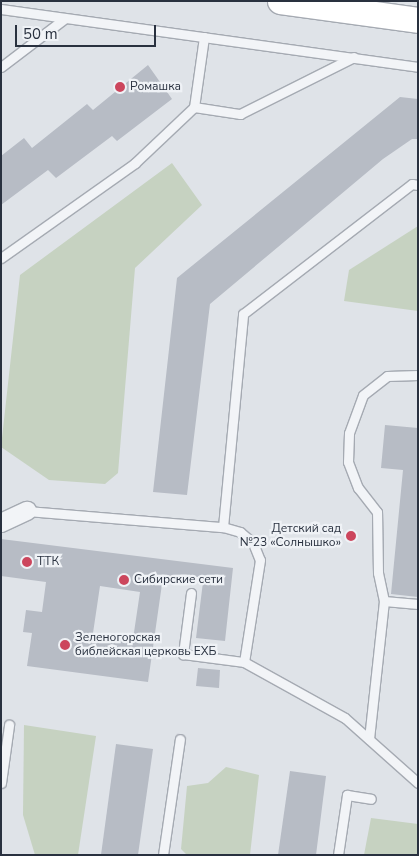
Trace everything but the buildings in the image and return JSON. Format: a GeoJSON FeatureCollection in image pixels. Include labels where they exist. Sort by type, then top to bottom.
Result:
{"type":"FeatureCollection","features":[{"type":"Feature","properties":{"kind":"main road"},"geometry":{"type":"LineString","coordinates":[[280,1],[418,20]]}},
{"type":"Feature","properties":{"kind":"street"},"geometry":{"type":"LineString","coordinates":[[1,523],[27,511]]}},
{"type":"Feature","properties":{"kind":"lane"},"geometry":{"type":"LineString","coordinates":[[1,9],[418,66]]}},
{"type":"Feature","properties":{"kind":"lane"},"geometry":{"type":"LineString","coordinates":[[1,68],[64,19]]}},
{"type":"Feature","properties":{"kind":"lane"},"geometry":{"type":"LineString","coordinates":[[1,258],[135,163],[194,107],[204,37]]}},
{"type":"Feature","properties":{"kind":"lane"},"geometry":{"type":"LineString","coordinates":[[194,107],[240,114],[354,57]]}},
{"type":"Feature","properties":{"kind":"lane"},"geometry":{"type":"LineString","coordinates":[[223,527],[243,314],[412,184],[418,185]]}},
{"type":"Feature","properties":{"kind":"lane"},"geometry":{"type":"LineString","coordinates":[[369,739],[384,601],[378,573],[377,512],[358,488],[348,462],[349,433],[363,394],[388,376],[418,375]]}},
{"type":"Feature","properties":{"kind":"lane"},"geometry":{"type":"LineString","coordinates":[[27,511],[223,527],[253,543],[260,560],[244,662]]}},
{"type":"Feature","properties":{"kind":"lane"},"geometry":{"type":"LineString","coordinates":[[191,593],[183,654],[244,662],[346,718],[418,784]]}},
{"type":"Feature","properties":{"kind":"lane"},"geometry":{"type":"LineString","coordinates":[[384,601],[418,604]]}},
{"type":"Feature","properties":{"kind":"lane"},"geometry":{"type":"LineString","coordinates":[[1,784],[9,725]]}},
{"type":"Feature","properties":{"kind":"lane"},"geometry":{"type":"LineString","coordinates":[[163,855],[180,739]]}},
{"type":"Feature","properties":{"kind":"lane"},"geometry":{"type":"LineString","coordinates":[[338,855],[347,795],[371,799]]}},
{"type":"Feature","properties":{"kind":"green space"},"geometry":{"type":"Polygon","coordinates":[[[172,163],[202,205],[135,268],[118,473],[105,484],[49,480],[1,447],[20,275],[172,163]]]}},
{"type":"Feature","properties":{"kind":"green space"},"geometry":{"type":"Polygon","coordinates":[[[418,226],[418,311],[344,301],[349,270],[418,226]]]}},
{"type":"Feature","properties":{"kind":"green space"},"geometry":{"type":"Polygon","coordinates":[[[24,725],[96,736],[78,855],[35,855],[23,815],[24,725]]]}},
{"type":"Feature","properties":{"kind":"green space"},"geometry":{"type":"Polygon","coordinates":[[[226,767],[259,775],[250,855],[187,855],[181,849],[187,786],[208,783],[226,767]]]}},
{"type":"Feature","properties":{"kind":"green space"},"geometry":{"type":"Polygon","coordinates":[[[371,818],[418,824],[418,855],[364,855],[371,818]]]}},
{"type":"Feature","properties":{"kind":"place","name":"Ромашка"},"geometry":{"type":"Point","coordinates":[120,87]}},
{"type":"Feature","properties":{"kind":"place","name":"Детский сад №23 «Солнышко»"},"geometry":{"type":"Point","coordinates":[351,536]}},
{"type":"Feature","properties":{"kind":"place","name":"ТТК"},"geometry":{"type":"Point","coordinates":[27,562]}},
{"type":"Feature","properties":{"kind":"place","name":"Сибирские сети"},"geometry":{"type":"Point","coordinates":[124,580]}},
{"type":"Feature","properties":{"kind":"place","name":"Зеленогорская библейская церковь ЕХБ"},"geometry":{"type":"Point","coordinates":[65,645]}}]}
